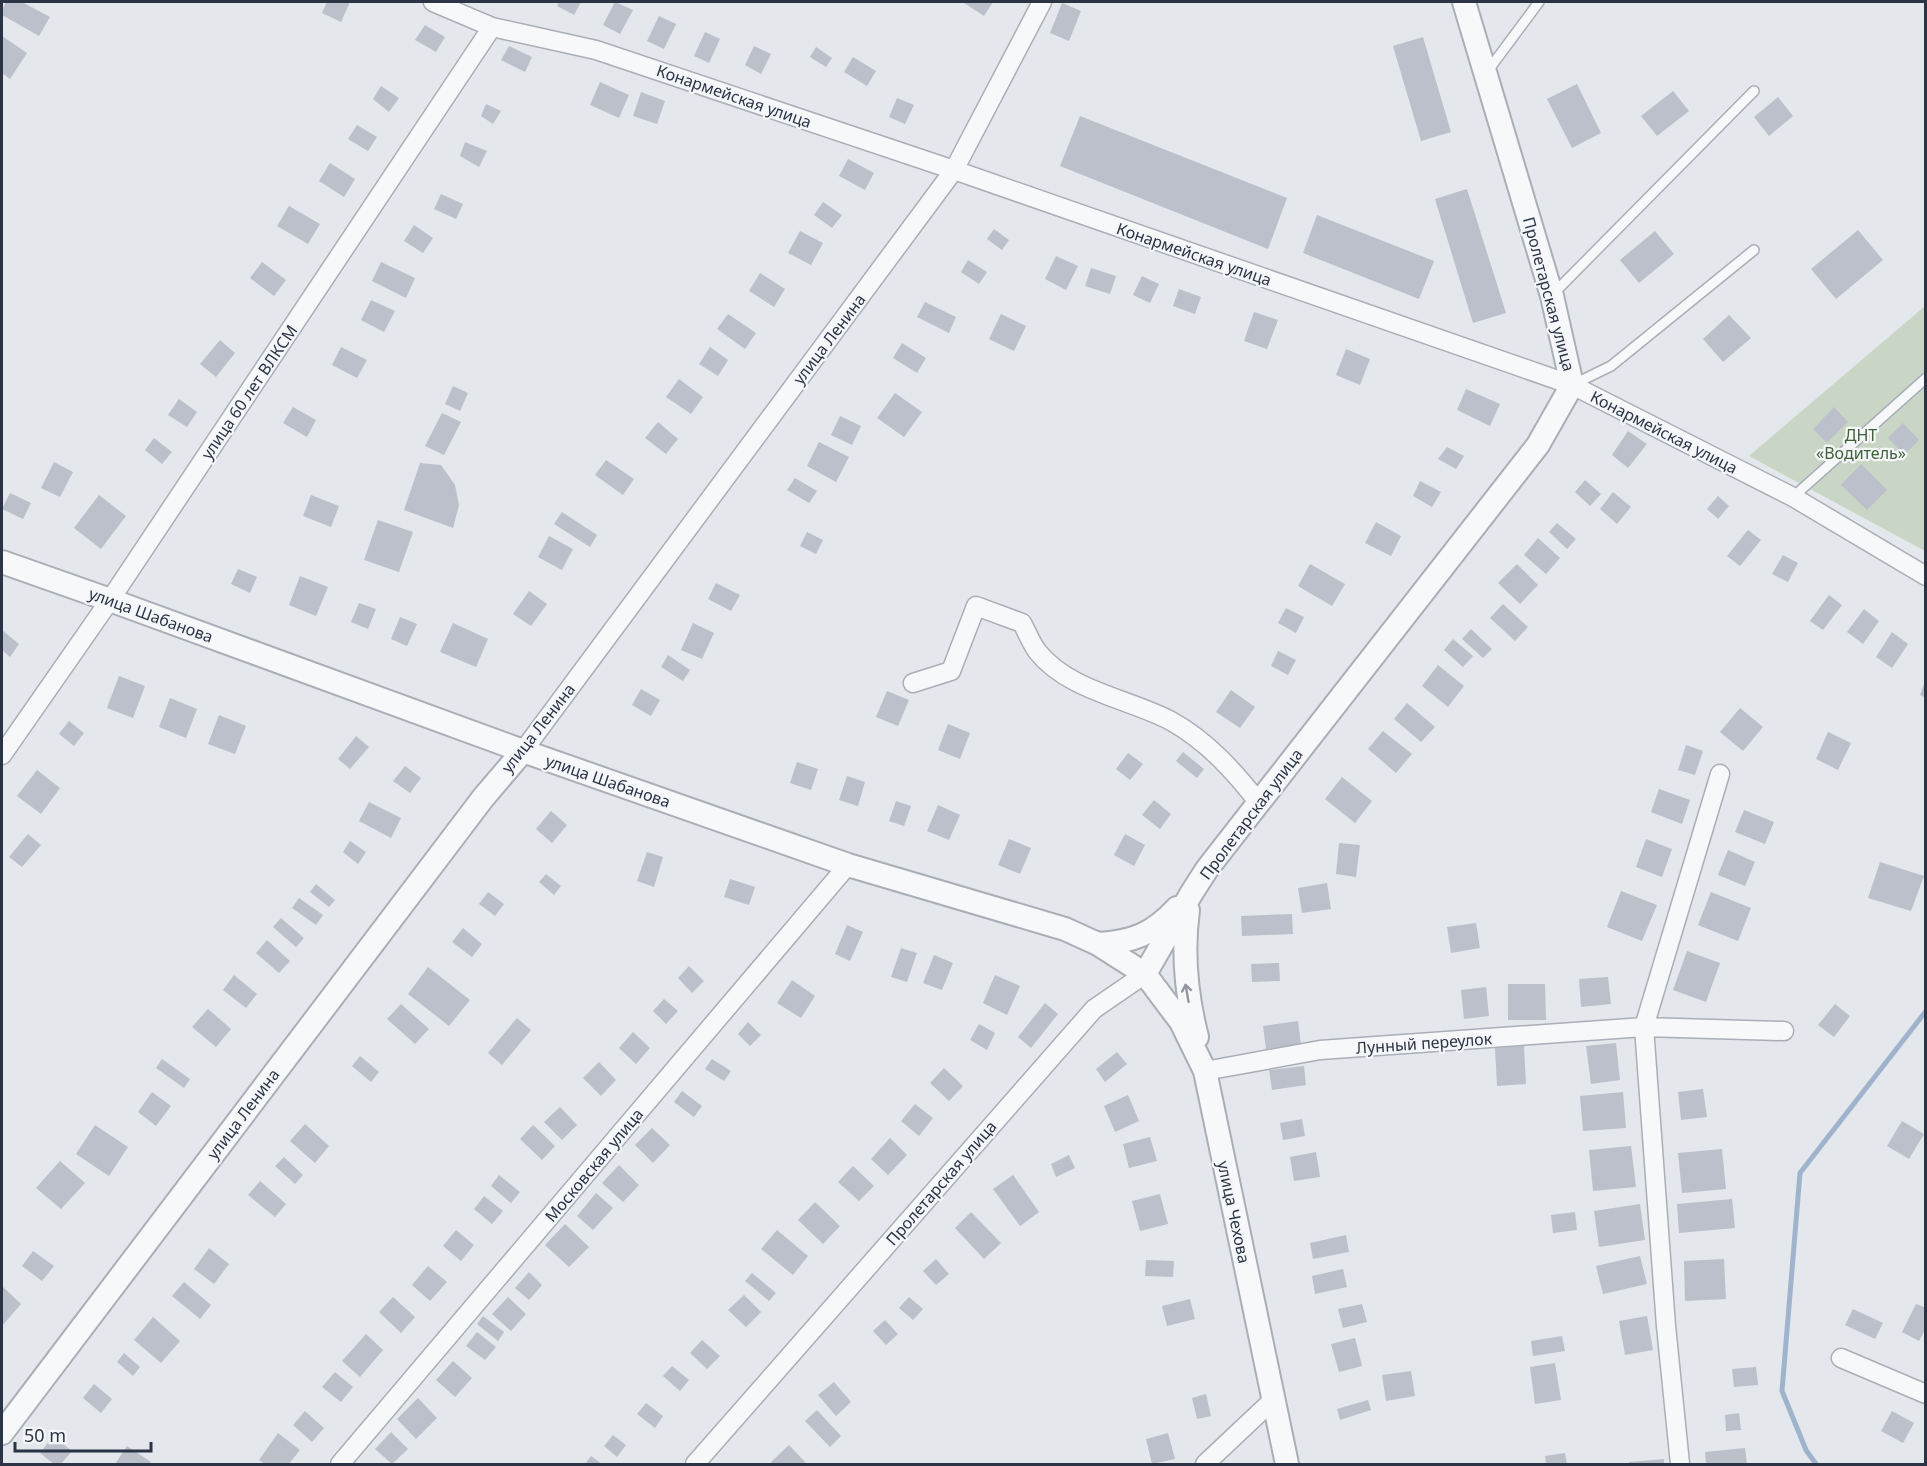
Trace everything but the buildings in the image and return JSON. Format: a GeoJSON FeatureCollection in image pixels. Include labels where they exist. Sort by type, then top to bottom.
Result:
{"type":"FeatureCollection","features":[{"type":"Feature","properties":{"kind":"street","name":"Конармейская улица"},"geometry":{"type":"LineString","coordinates":[[433,2],[492,27],[596,50],[954,170],[1572,386],[1793,497],[1926,576]]}},
{"type":"Feature","properties":{"kind":"street","name":"улица Ленина"},"geometry":{"type":"LineString","coordinates":[[2,1433],[483,798],[523,751],[954,170],[1042,2]]}},
{"type":"Feature","properties":{"kind":"street","name":"Пролетарская улица"},"geometry":{"type":"LineString","coordinates":[[695,1464],[1094,1009],[1145,974],[1207,869],[1538,445],[1572,386],[1552,296],[1464,2]]}},
{"type":"Feature","properties":{"kind":"street","name":"улица 60 лет ВЛКСМ"},"geometry":{"type":"LineString","coordinates":[[2,755],[110,600],[492,27]]}},
{"type":"Feature","properties":{"kind":"street","name":"улица Шабанова"},"geometry":{"type":"LineString","coordinates":[[2,562],[523,751],[848,865],[1065,929],[1098,944],[1145,974]]}},
{"type":"Feature","properties":{"kind":"street"},"geometry":{"type":"LineString","coordinates":[[914,683],[951,671],[976,606],[1022,623],[1037,651],[1056,670],[1107,697],[1171,721],[1201,741],[1232,770],[1258,803]]}},
{"type":"Feature","properties":{"kind":"street"},"geometry":{"type":"LineString","coordinates":[[1680,1464],[1666,1326],[1644,1027],[1720,774]]}},
{"type":"Feature","properties":{"kind":"street","name":"Московская улица"},"geometry":{"type":"LineString","coordinates":[[340,1464],[848,865]]}},
{"type":"Feature","properties":{"kind":"street"},"geometry":{"type":"LineString","coordinates":[[1098,944],[1121,943],[1144,935],[1164,921],[1191,894]]}},
{"type":"Feature","properties":{"kind":"street"},"geometry":{"type":"LineString","coordinates":[[1191,894],[1184,939],[1185,980],[1191,1017],[1205,1071]]}},
{"type":"Feature","properties":{"kind":"street","name":"улица Чехова"},"geometry":{"type":"LineString","coordinates":[[1145,974],[1181,1022],[1205,1071],[1287,1464]]}},
{"type":"Feature","properties":{"kind":"street","name":"Лунный переулок"},"geometry":{"type":"LineString","coordinates":[[1205,1071],[1320,1050],[1644,1027],[1784,1031]]}},
{"type":"Feature","properties":{"kind":"street"},"geometry":{"type":"LineString","coordinates":[[1841,1358],[1926,1394]]}},
{"type":"Feature","properties":{"kind":"street"},"geometry":{"type":"LineString","coordinates":[[1205,1464],[1273,1400]]}},
{"type":"Feature","properties":{"kind":"lane"},"geometry":{"type":"LineString","coordinates":[[1486,73],[1539,2]]}},
{"type":"Feature","properties":{"kind":"lane"},"geometry":{"type":"LineString","coordinates":[[1552,296],[1754,91]]}},
{"type":"Feature","properties":{"kind":"lane"},"geometry":{"type":"LineString","coordinates":[[1572,386],[1611,366],[1754,250]]}},
{"type":"Feature","properties":{"kind":"lane"},"geometry":{"type":"LineString","coordinates":[[1793,497],[1926,378]]}},
{"type":"Feature","properties":{"kind":"green space","name":"ДНТ «Водитель»"},"geometry":{"type":"Polygon","coordinates":[[[1925,306],[1925,551],[1749,456],[1925,306]]]}},
{"type":"Feature","properties":{"kind":"waterway"},"geometry":{"type":"LineString","coordinates":[[1816,1464],[1806,1450],[1782,1391],[1800,1173],[1926,1011]]}}]}
